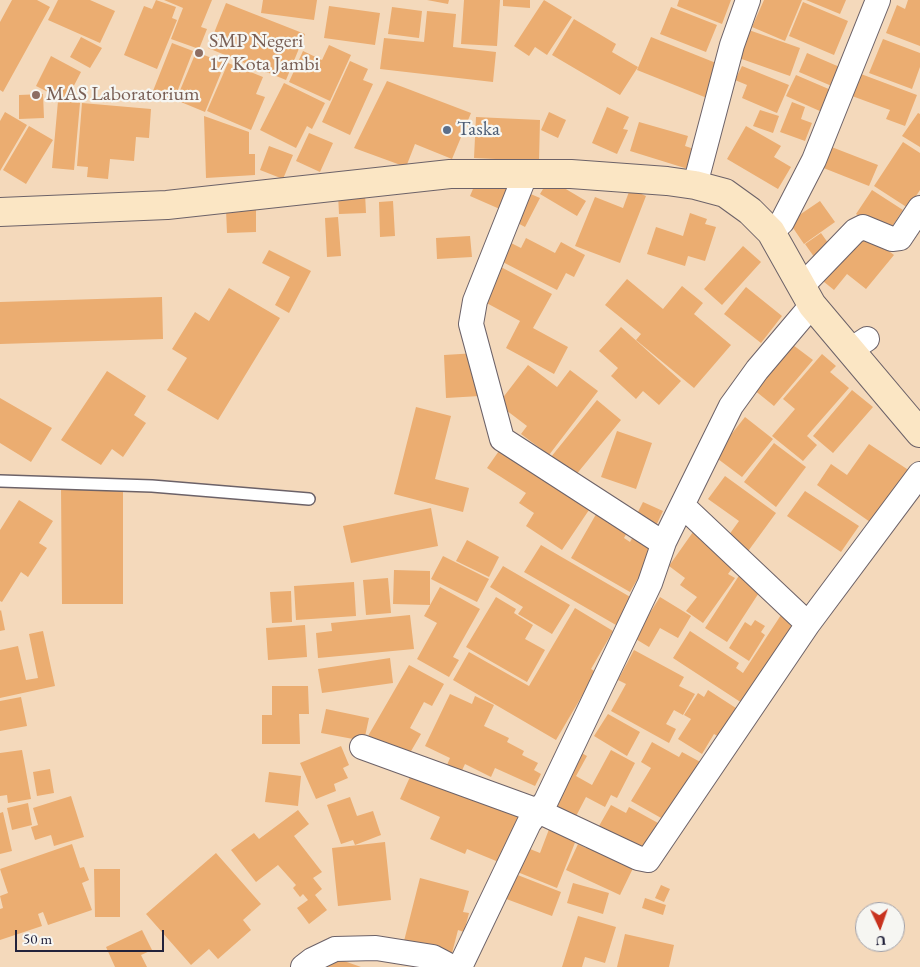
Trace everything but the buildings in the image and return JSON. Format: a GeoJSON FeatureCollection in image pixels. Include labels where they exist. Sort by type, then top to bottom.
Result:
{"type":"FeatureCollection","features":[{"type":"Feature","properties":{"kind":"street"},"geometry":{"type":"LineString","coordinates":[[695,185],[732,45],[748,0]]}},
{"type":"Feature","properties":{"kind":"street"},"geometry":{"type":"LineString","coordinates":[[771,232],[782,222],[814,160],[878,0]]}},
{"type":"Feature","properties":{"kind":"street"},"geometry":{"type":"LineString","coordinates":[[526,173],[475,302],[471,324],[502,439],[595,501],[664,542]]}},
{"type":"Feature","properties":{"kind":"street"},"geometry":{"type":"LineString","coordinates":[[0,212],[167,205],[450,174],[526,173],[667,181],[695,185],[725,193],[750,211],[771,232],[807,296],[858,345],[920,433]]}},
{"type":"Feature","properties":{"kind":"street"},"geometry":{"type":"LineString","coordinates":[[460,967],[529,823],[550,793],[650,583],[664,542],[730,406],[855,231],[863,226],[892,239],[900,238],[920,208]]}},
{"type":"Feature","properties":{"kind":"street"},"geometry":{"type":"LineString","coordinates":[[362,747],[538,811],[638,858],[648,860],[808,624],[920,474]]}},
{"type":"Feature","properties":{"kind":"street"},"geometry":{"type":"LineString","coordinates":[[683,506],[808,624]]}},
{"type":"Feature","properties":{"kind":"street"},"geometry":{"type":"LineString","coordinates":[[303,967],[312,960],[335,949],[376,948],[432,957],[452,967]]}},
{"type":"Feature","properties":{"kind":"lane"},"geometry":{"type":"LineString","coordinates":[[0,481],[152,486],[309,499]]}},
{"type":"Feature","properties":{"kind":"place","name":"SMP Negeri 17 Kota Jambi"},"geometry":{"type":"Point","coordinates":[199,53]}},
{"type":"Feature","properties":{"kind":"place","name":"MAS Laboratorium"},"geometry":{"type":"Point","coordinates":[36,95]}},
{"type":"Feature","properties":{"kind":"place","name":"Taska"},"geometry":{"type":"Point","coordinates":[447,130]}}]}
